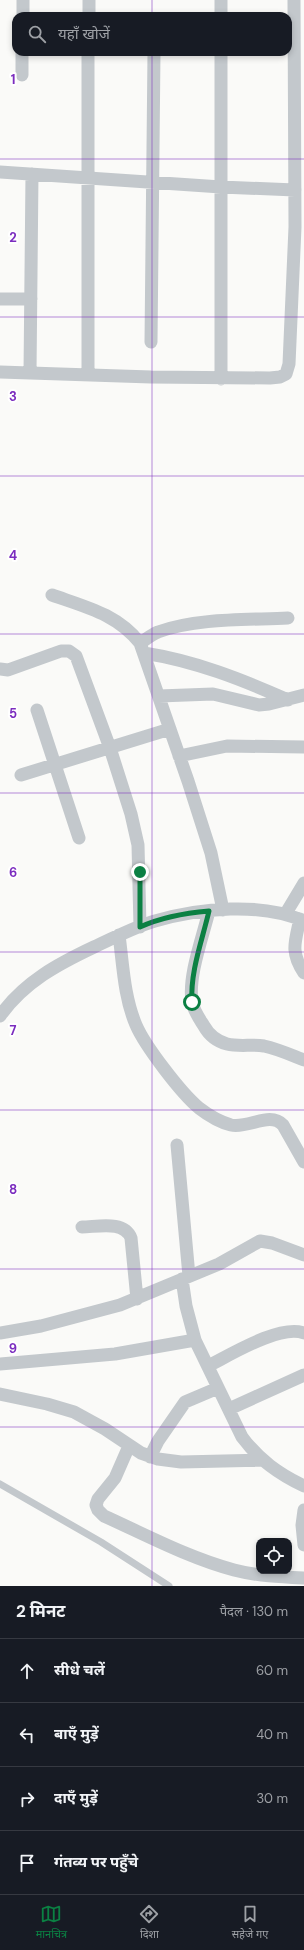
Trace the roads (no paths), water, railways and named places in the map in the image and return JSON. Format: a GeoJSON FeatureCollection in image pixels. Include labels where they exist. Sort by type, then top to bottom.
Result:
{"type":"FeatureCollection","features":[{"type":"Feature","properties":{"kind":"street"},"geometry":{"type":"LineString","coordinates":[[22,12],[23,0]]}},
{"type":"Feature","properties":{"kind":"street"},"geometry":{"type":"LineString","coordinates":[[89,0],[89,12]]}},
{"type":"Feature","properties":{"kind":"street"},"geometry":{"type":"LineString","coordinates":[[221,0],[221,12]]}},
{"type":"Feature","properties":{"kind":"street"},"geometry":{"type":"LineString","coordinates":[[0,372],[221,379],[270,378],[280,377],[286,374],[289,364],[298,299],[299,227],[295,190],[294,0]]}},
{"type":"Feature","properties":{"kind":"street"},"geometry":{"type":"LineString","coordinates":[[22,56],[22,75]]}},
{"type":"Feature","properties":{"kind":"street"},"geometry":{"type":"LineString","coordinates":[[88,56],[88,375]]}},
{"type":"Feature","properties":{"kind":"street"},"geometry":{"type":"LineString","coordinates":[[151,342],[154,56]]}},
{"type":"Feature","properties":{"kind":"street"},"geometry":{"type":"LineString","coordinates":[[221,56],[221,379]]}},
{"type":"Feature","properties":{"kind":"street"},"geometry":{"type":"LineString","coordinates":[[0,172],[221,187],[295,190]]}},
{"type":"Feature","properties":{"kind":"street"},"geometry":{"type":"LineString","coordinates":[[30,373],[32,174]]}},
{"type":"Feature","properties":{"kind":"street"},"geometry":{"type":"LineString","coordinates":[[0,299],[31,299]]}},
{"type":"Feature","properties":{"kind":"street"},"geometry":{"type":"LineString","coordinates":[[52,595],[106,614],[124,625],[142,648],[211,853],[223,910]]}},
{"type":"Feature","properties":{"kind":"street"},"geometry":{"type":"LineString","coordinates":[[142,648],[156,633],[181,626],[288,618]]}},
{"type":"Feature","properties":{"kind":"street"},"geometry":{"type":"LineString","coordinates":[[142,648],[198,664],[243,680],[288,700]]}},
{"type":"Feature","properties":{"kind":"street"},"geometry":{"type":"LineString","coordinates":[[0,669],[8,670],[61,651],[69,652],[76,656],[110,748],[131,814],[138,845],[140,927]]}},
{"type":"Feature","properties":{"kind":"street"},"geometry":{"type":"LineString","coordinates":[[159,696],[213,694],[258,705],[288,700],[304,695]]}},
{"type":"Feature","properties":{"kind":"street"},"geometry":{"type":"LineString","coordinates":[[37,710],[79,838]]}},
{"type":"Feature","properties":{"kind":"street"},"geometry":{"type":"LineString","coordinates":[[21,775],[170,729]]}},
{"type":"Feature","properties":{"kind":"street"},"geometry":{"type":"LineString","coordinates":[[179,756],[227,746],[304,747]]}},
{"type":"Feature","properties":{"kind":"street"},"geometry":{"type":"LineString","coordinates":[[286,913],[304,883]]}},
{"type":"Feature","properties":{"kind":"street"},"geometry":{"type":"LineString","coordinates":[[0,1016],[9,1003],[31,982],[64,961],[119,935],[154,921],[184,913],[223,910],[261,910],[286,913],[302,920],[294,945],[295,955],[304,973]]}},
{"type":"Feature","properties":{"kind":"street"},"geometry":{"type":"LineString","coordinates":[[209,911],[194,971],[191,990],[192,1002],[200,1020],[216,1040],[228,1044],[263,1046],[304,1060]]}},
{"type":"Feature","properties":{"kind":"street"},"geometry":{"type":"LineString","coordinates":[[119,935],[128,999],[136,1025],[144,1041],[171,1077],[199,1108],[217,1120],[240,1127],[271,1119],[278,1120],[283,1125],[304,1162]]}},
{"type":"Feature","properties":{"kind":"street"},"geometry":{"type":"LineString","coordinates":[[177,1145],[186,1306],[195,1340],[242,1437],[252,1451],[287,1478],[304,1486]]}},
{"type":"Feature","properties":{"kind":"street"},"geometry":{"type":"LineString","coordinates":[[82,1227],[115,1226],[124,1228],[129,1232],[131,1238],[137,1299]]}},
{"type":"Feature","properties":{"kind":"street"},"geometry":{"type":"LineString","coordinates":[[0,1333],[76,1317],[137,1299],[185,1277],[219,1264],[260,1241],[272,1243],[304,1255]]}},
{"type":"Feature","properties":{"kind":"street"},"geometry":{"type":"LineString","coordinates":[[208,1366],[272,1335],[295,1330],[304,1333]]}},
{"type":"Feature","properties":{"kind":"street"},"geometry":{"type":"LineString","coordinates":[[0,1364],[115,1354],[195,1340]]}},
{"type":"Feature","properties":{"kind":"street"},"geometry":{"type":"LineString","coordinates":[[229,1409],[304,1375]]}},
{"type":"Feature","properties":{"kind":"street"},"geometry":{"type":"LineString","coordinates":[[150,1457],[158,1441],[185,1402],[218,1388]]}},
{"type":"Feature","properties":{"kind":"street"},"geometry":{"type":"LineString","coordinates":[[0,1394],[47,1404],[74,1412],[105,1429],[129,1446],[150,1457],[181,1462],[262,1460]]}},
{"type":"Feature","properties":{"kind":"street"},"geometry":{"type":"LineString","coordinates":[[129,1446],[115,1478],[98,1499],[96,1505],[98,1510],[104,1516],[167,1545],[235,1571],[259,1575],[304,1578]]}},
{"type":"Feature","properties":{"kind":"street"},"geometry":{"type":"LineString","coordinates":[[304,1510],[302,1525],[304,1545]]}},
{"type":"Feature","properties":{"kind":"lane"},"geometry":{"type":"LineString","coordinates":[[0,1484],[101,1542],[169,1586]]}}]}
